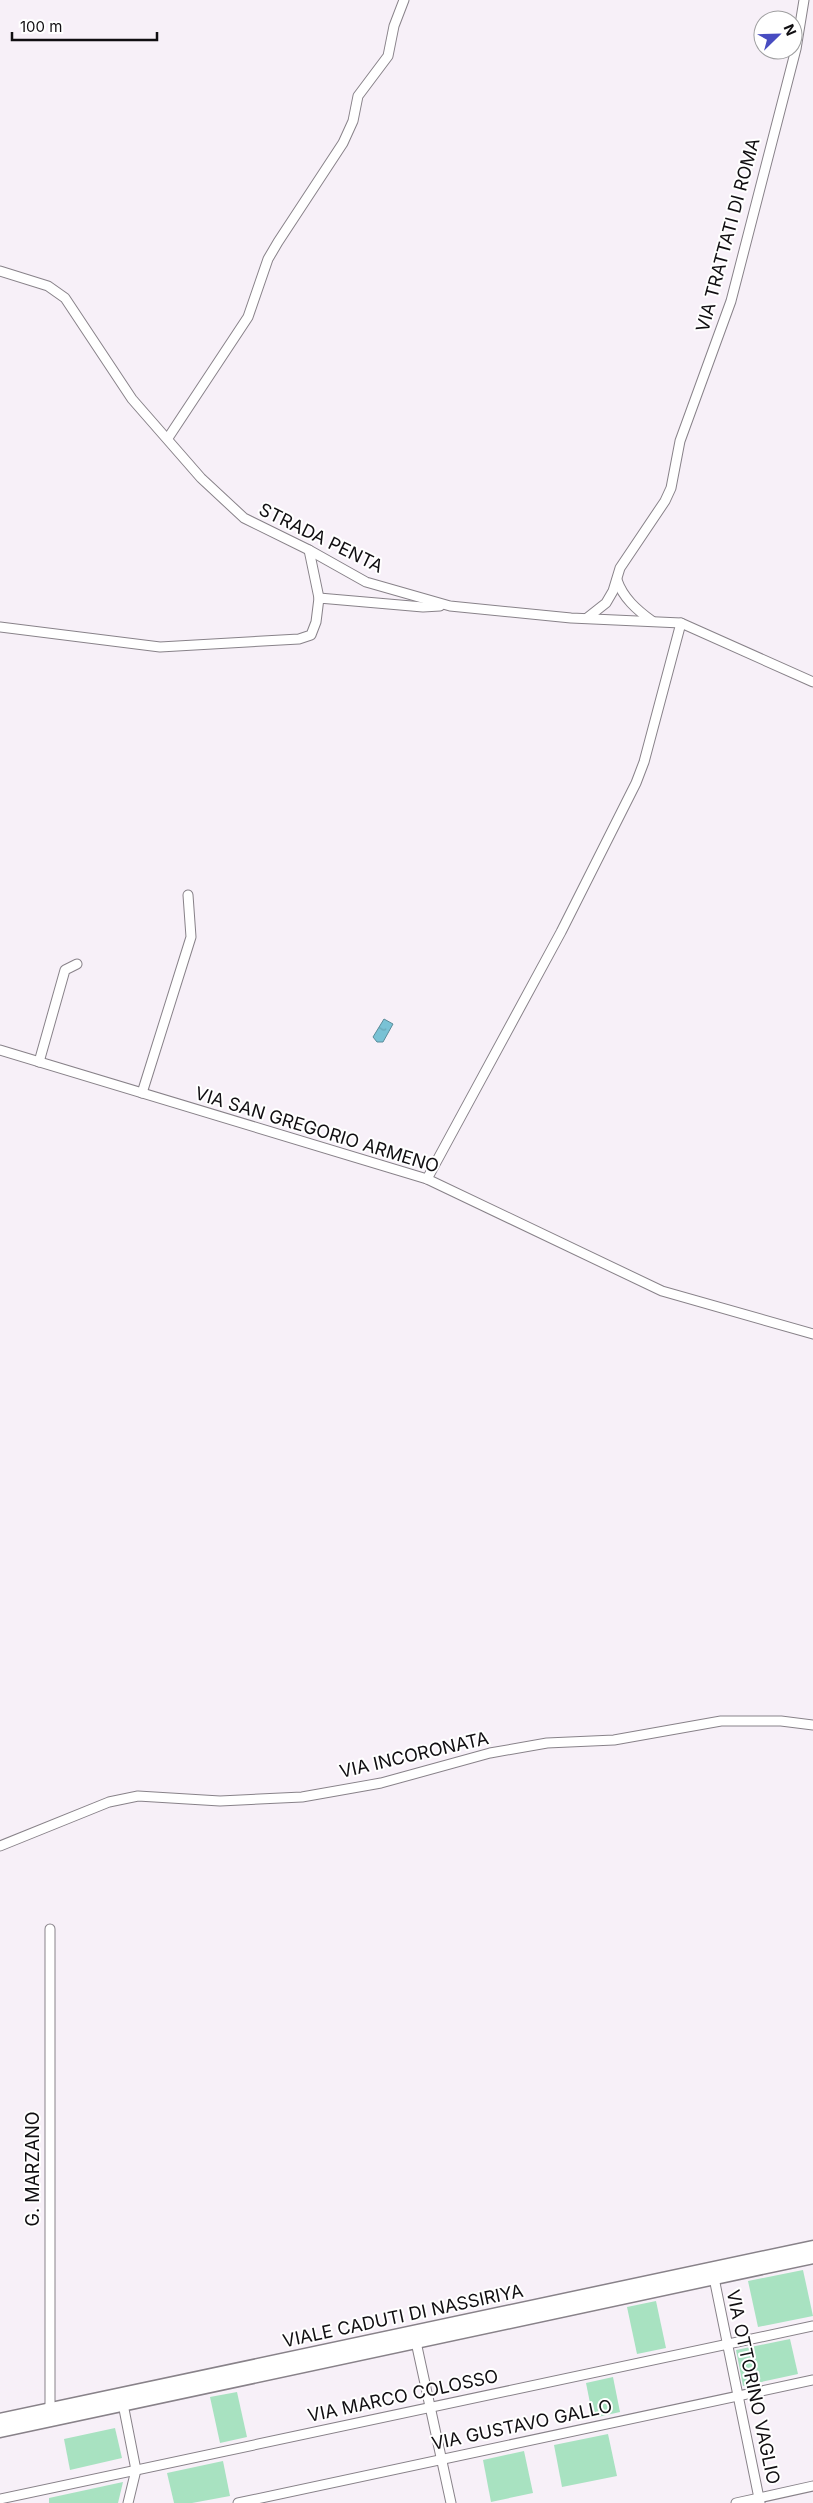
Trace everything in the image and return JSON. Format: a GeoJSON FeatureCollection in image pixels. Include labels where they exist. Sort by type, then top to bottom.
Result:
{"type":"FeatureCollection","features":[{"type":"Feature","properties":{"kind":"main road","name":"VIALE CADUTI DI NASSIRIYA"},"geometry":{"type":"LineString","coordinates":[[0,2420],[813,2247]]}},
{"type":"Feature","properties":{"kind":"main road","name":"VIALE CADUTI DI NASSIRIYA"},"geometry":{"type":"LineString","coordinates":[[0,2430],[813,2257]]}},
{"type":"Feature","properties":{"kind":"street"},"geometry":{"type":"LineString","coordinates":[[168,438],[248,316],[268,259],[343,143],[353,121],[358,96],[388,56],[394,26],[404,0]]}},
{"type":"Feature","properties":{"kind":"street","name":"VIA TRATTATI DI ROMA"},"geometry":{"type":"LineString","coordinates":[[587,618],[606,603],[617,580],[620,568],[666,501],[671,488],[680,441],[730,301],[796,49],[804,0]]}},
{"type":"Feature","properties":{"kind":"street","name":"STRADA PENTA"},"geometry":{"type":"LineString","coordinates":[[0,271],[48,286],[65,298],[132,399],[201,478],[244,518],[309,550],[366,582],[450,606],[587,618],[681,623],[813,682]]}},
{"type":"Feature","properties":{"kind":"street"},"geometry":{"type":"LineString","coordinates":[[0,627],[160,647],[299,639],[311,635],[316,622],[319,598],[309,550]]}},
{"type":"Feature","properties":{"kind":"street"},"geometry":{"type":"LineString","coordinates":[[617,580],[621,591],[639,611],[652,621]]}},
{"type":"Feature","properties":{"kind":"street"},"geometry":{"type":"LineString","coordinates":[[319,598],[423,607],[450,606]]}},
{"type":"Feature","properties":{"kind":"street"},"geometry":{"type":"LineString","coordinates":[[427,1179],[561,932],[636,783],[644,762],[681,623]]}},
{"type":"Feature","properties":{"kind":"street"},"geometry":{"type":"LineString","coordinates":[[142,1093],[191,937],[188,895]]}},
{"type":"Feature","properties":{"kind":"street"},"geometry":{"type":"LineString","coordinates":[[39,1062],[65,970],[77,964]]}},
{"type":"Feature","properties":{"kind":"street","name":"VIA SAN GREGORIO ARMENO"},"geometry":{"type":"LineString","coordinates":[[0,1050],[427,1179],[662,1291],[813,1334]]}},
{"type":"Feature","properties":{"kind":"street","name":"VIA INCORONATA"},"geometry":{"type":"LineString","coordinates":[[0,1846],[109,1802],[138,1796],[220,1802],[302,1797],[381,1783],[490,1753],[546,1743],[614,1740],[721,1721],[781,1721],[813,1725]]}},
{"type":"Feature","properties":{"kind":"street","name":"G. MARZANO"},"geometry":{"type":"LineString","coordinates":[[50,1929],[50,2410]]}},
{"type":"Feature","properties":{"kind":"street","name":"VIA OTTORINO VAGLIO"},"geometry":{"type":"LineString","coordinates":[[714,2278],[759,2500]]}},
{"type":"Feature","properties":{"kind":"street","name":"VIA MARCO COLOSSO"},"geometry":{"type":"LineString","coordinates":[[0,2499],[813,2326]]}},
{"type":"Feature","properties":{"kind":"street"},"geometry":{"type":"LineString","coordinates":[[416,2342],[451,2503]]}},
{"type":"Feature","properties":{"kind":"street","name":"VIA GUSTAVO GALLO"},"geometry":{"type":"LineString","coordinates":[[238,2503],[813,2380]]}},
{"type":"Feature","properties":{"kind":"street"},"geometry":{"type":"LineString","coordinates":[[123,2404],[136,2470],[128,2503]]}},
{"type":"Feature","properties":{"kind":"street"},"geometry":{"type":"LineString","coordinates":[[736,2503],[759,2500],[813,2486]]}},
{"type":"Feature","properties":{"kind":"green space"},"geometry":{"type":"Polygon","coordinates":[[[803,2270],[813,2316],[758,2327],[748,2281],[803,2270]]]}},
{"type":"Feature","properties":{"kind":"green space"},"geometry":{"type":"Polygon","coordinates":[[[656,2301],[666,2348],[637,2354],[627,2307],[656,2301]]]}},
{"type":"Feature","properties":{"kind":"green space"},"geometry":{"type":"Polygon","coordinates":[[[790,2339],[798,2374],[743,2386],[736,2350],[790,2339]]]}},
{"type":"Feature","properties":{"kind":"green space"},"geometry":{"type":"Polygon","coordinates":[[[613,2377],[620,2412],[593,2418],[586,2383],[613,2377]]]}},
{"type":"Feature","properties":{"kind":"green space"},"geometry":{"type":"Polygon","coordinates":[[[237,2392],[247,2437],[220,2443],[210,2397],[237,2392]]]}},
{"type":"Feature","properties":{"kind":"green space"},"geometry":{"type":"Polygon","coordinates":[[[115,2428],[122,2458],[70,2470],[64,2439],[115,2428]]]}},
{"type":"Feature","properties":{"kind":"green space"},"geometry":{"type":"Polygon","coordinates":[[[608,2434],[617,2476],[562,2487],[554,2445],[608,2434]]]}},
{"type":"Feature","properties":{"kind":"green space"},"geometry":{"type":"Polygon","coordinates":[[[524,2451],[533,2493],[491,2502],[483,2460],[524,2451]]]}},
{"type":"Feature","properties":{"kind":"green space"},"geometry":{"type":"Polygon","coordinates":[[[223,2461],[230,2496],[192,2503],[174,2503],[167,2473],[223,2461]]]}},
{"type":"Feature","properties":{"kind":"green space"},"geometry":{"type":"Polygon","coordinates":[[[123,2482],[118,2503],[49,2503],[49,2498],[123,2482]]]}},
{"type":"Feature","properties":{"kind":"water"},"geometry":{"type":"Polygon","coordinates":[[[384,1019],[393,1024],[383,1042],[377,1042],[373,1037],[384,1019]]]}}]}
